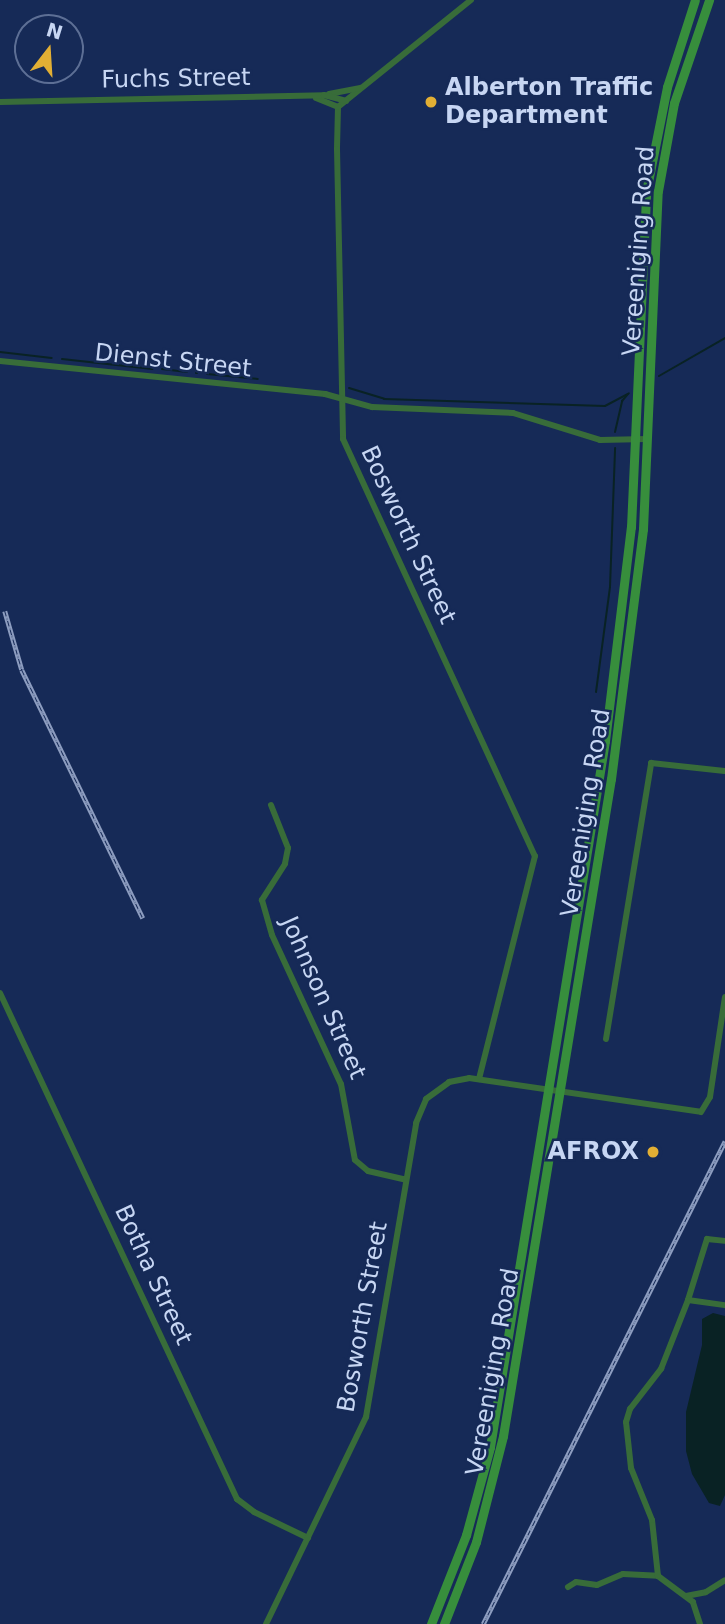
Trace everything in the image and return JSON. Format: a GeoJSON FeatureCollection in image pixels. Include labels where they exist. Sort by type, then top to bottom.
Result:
{"type":"FeatureCollection","features":[{"type":"Feature","properties":{"kind":"main road","name":"Vereeniging Road"},"geometry":{"type":"LineString","coordinates":[[431,1624],[466,1535],[490,1447],[616,668],[631,527],[646,192],[667,87],[695,0]]}},
{"type":"Feature","properties":{"kind":"main road","name":"Vereeniging Road"},"geometry":{"type":"LineString","coordinates":[[444,1624],[476,1542],[500,1452],[560,1092],[629,663],[647,439],[661,167],[674,103],[709,0]]}},
{"type":"Feature","properties":{"kind":"street"},"geometry":{"type":"LineString","coordinates":[[338,107],[471,0]]}},
{"type":"Feature","properties":{"kind":"street"},"geometry":{"type":"LineString","coordinates":[[324,95],[363,87]]}},
{"type":"Feature","properties":{"kind":"street","name":"Fuchs Street"},"geometry":{"type":"LineString","coordinates":[[0,102],[324,95],[346,102]]}},
{"type":"Feature","properties":{"kind":"street","name":"Fuchs Street"},"geometry":{"type":"LineString","coordinates":[[310,96],[338,107]]}},
{"type":"Feature","properties":{"kind":"street","name":"Bosworth Street"},"geometry":{"type":"LineString","coordinates":[[338,107],[343,439],[353,466],[534,849],[535,864],[479,1079]]}},
{"type":"Feature","properties":{"kind":"street","name":"Dienst Street"},"geometry":{"type":"LineString","coordinates":[[0,361],[342,398],[385,408],[513,413],[600,440],[647,439]]}},
{"type":"Feature","properties":{"kind":"street"},"geometry":{"type":"LineString","coordinates":[[606,1039],[651,763],[725,771]]}},
{"type":"Feature","properties":{"kind":"street","name":"Johnson Street"},"geometry":{"type":"LineString","coordinates":[[271,805],[288,848],[285,864],[262,900],[272,935],[341,1084],[355,1160],[368,1171],[406,1180]]}},
{"type":"Feature","properties":{"kind":"street","name":"Botha Street"},"geometry":{"type":"LineString","coordinates":[[0,993],[237,1499],[250,1510],[308,1538]]}},
{"type":"Feature","properties":{"kind":"street","name":"Bosworth Street"},"geometry":{"type":"LineString","coordinates":[[267,1624],[356,1444],[370,1403],[416,1123],[426,1099],[449,1082],[479,1079],[701,1112],[710,1097],[725,997]]}},
{"type":"Feature","properties":{"kind":"street"},"geometry":{"type":"LineString","coordinates":[[658,1576],[652,1520],[631,1468],[626,1422],[630,1409],[660,1369],[688,1300],[708,1239],[725,1241]]}},
{"type":"Feature","properties":{"kind":"street"},"geometry":{"type":"LineString","coordinates":[[688,1300],[725,1305]]}},
{"type":"Feature","properties":{"kind":"street"},"geometry":{"type":"LineString","coordinates":[[568,1587],[576,1583],[597,1586],[623,1574],[658,1576],[687,1596],[700,1624]]}},
{"type":"Feature","properties":{"kind":"street"},"geometry":{"type":"LineString","coordinates":[[687,1596],[706,1592],[725,1580]]}},
{"type":"Feature","properties":{"kind":"shaded area"},"geometry":{"type":"Polygon","coordinates":[[[713,1313],[725,1316],[725,1495],[720,1506],[709,1503],[692,1474],[686,1451],[686,1412],[702,1345],[702,1319],[713,1313]]]}},
{"type":"Feature","properties":{"kind":"waterway"},"geometry":{"type":"LineString","coordinates":[[659,376],[725,338]]}},
{"type":"Feature","properties":{"kind":"waterway"},"geometry":{"type":"LineString","coordinates":[[0,352],[52,358]]}},
{"type":"Feature","properties":{"kind":"waterway"},"geometry":{"type":"LineString","coordinates":[[62,359],[152,369]]}},
{"type":"Feature","properties":{"kind":"waterway"},"geometry":{"type":"LineString","coordinates":[[162,369],[187,372]]}},
{"type":"Feature","properties":{"kind":"waterway"},"geometry":{"type":"LineString","coordinates":[[207,374],[258,379]]}},
{"type":"Feature","properties":{"kind":"waterway"},"geometry":{"type":"LineString","coordinates":[[349,388],[384,399],[605,406],[629,393]]}},
{"type":"Feature","properties":{"kind":"waterway"},"geometry":{"type":"LineString","coordinates":[[615,432],[622,401],[628,394]]}},
{"type":"Feature","properties":{"kind":"waterway"},"geometry":{"type":"LineString","coordinates":[[596,692],[610,587],[615,448]]}},
{"type":"Feature","properties":{"kind":"railway"},"geometry":{"type":"LineString","coordinates":[[5,611],[22,670],[143,918]]}},
{"type":"Feature","properties":{"kind":"railway"},"geometry":{"type":"LineString","coordinates":[[483,1624],[725,1141]]}},
{"type":"Feature","properties":{"kind":"place","name":"Alberton Traffic Department"},"geometry":{"type":"Point","coordinates":[431,102]}},
{"type":"Feature","properties":{"kind":"place","name":"AFROX"},"geometry":{"type":"Point","coordinates":[653,1152]}}]}
